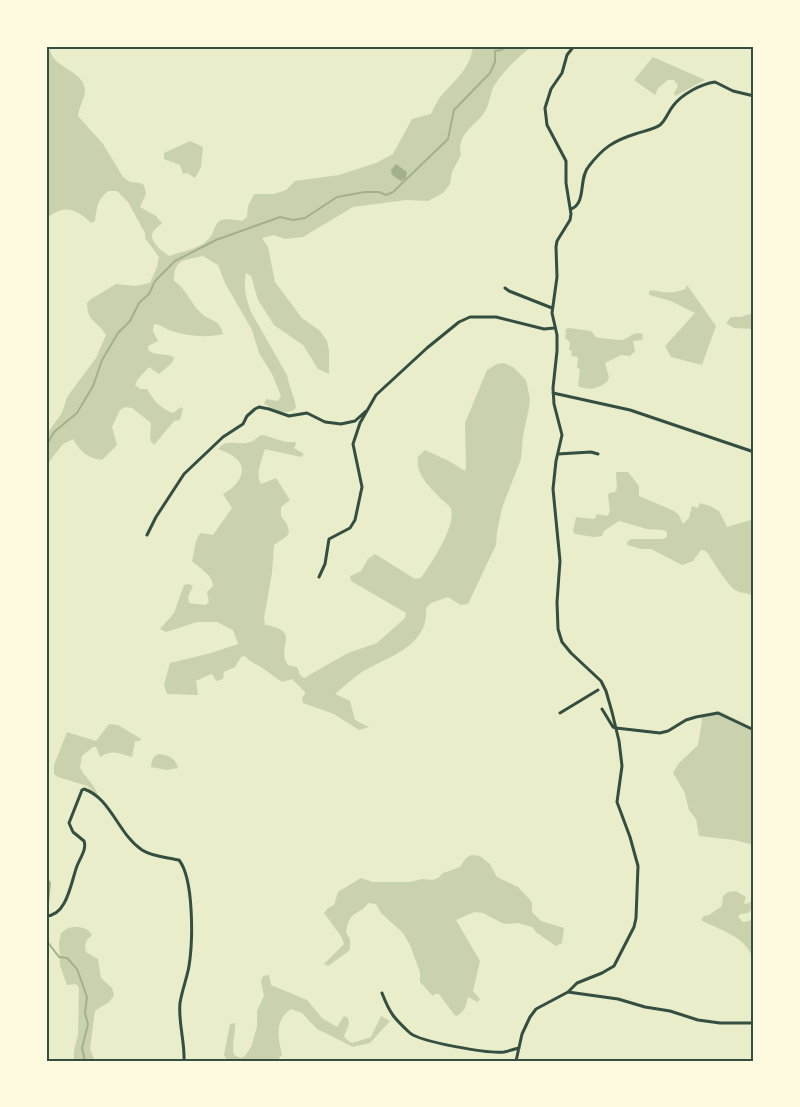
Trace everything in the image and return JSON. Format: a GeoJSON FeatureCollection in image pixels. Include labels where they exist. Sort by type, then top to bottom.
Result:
{"type":"FeatureCollection","features":[{"type":"Feature","properties":{"kind":"street"},"geometry":{"type":"LineString","coordinates":[[516,1061],[526,1025],[536,1009],[568,992],[577,983],[614,966],[636,922],[638,866],[630,836],[617,802],[622,770],[616,728],[608,698],[601,681],[571,652],[559,636],[557,602],[560,561],[553,489],[562,435],[553,393],[557,351],[552,308],[557,277],[557,241],[570,220],[571,209],[566,183],[566,161],[547,125],[545,108],[551,89],[562,72],[567,56],[574,46]]}},
{"type":"Feature","properties":{"kind":"street"},"geometry":{"type":"LineString","coordinates":[[571,209],[576,206],[581,197],[585,170],[603,150],[612,142],[655,128],[662,123],[672,106],[684,96],[715,82],[733,91],[754,96]]}},
{"type":"Feature","properties":{"kind":"street"},"geometry":{"type":"LineString","coordinates":[[505,288],[552,308]]}},
{"type":"Feature","properties":{"kind":"street"},"geometry":{"type":"LineString","coordinates":[[319,577],[325,564],[329,539],[350,528],[355,520],[362,487],[353,444],[360,423],[376,395],[427,348],[463,320],[470,317],[496,317],[544,329],[554,328]]}},
{"type":"Feature","properties":{"kind":"street"},"geometry":{"type":"LineString","coordinates":[[553,393],[630,410],[754,452]]}},
{"type":"Feature","properties":{"kind":"street"},"geometry":{"type":"LineString","coordinates":[[147,535],[184,474],[223,437],[243,424],[247,416],[255,409],[259,407],[269,408],[289,416],[307,413],[325,422],[341,424],[355,421],[368,408]]}},
{"type":"Feature","properties":{"kind":"street"},"geometry":{"type":"LineString","coordinates":[[558,454],[591,452],[598,454]]}},
{"type":"Feature","properties":{"kind":"street"},"geometry":{"type":"LineString","coordinates":[[560,712],[598,690]]}},
{"type":"Feature","properties":{"kind":"street"},"geometry":{"type":"LineString","coordinates":[[602,710],[613,727],[616,728],[660,733],[668,731],[686,720],[718,713],[754,730]]}},
{"type":"Feature","properties":{"kind":"street"},"geometry":{"type":"LineString","coordinates":[[46,916],[55,914],[62,906],[69,893],[84,847],[84,840],[73,832],[70,824],[84,789],[97,797],[132,842],[142,850],[154,856],[179,860],[187,879],[190,899],[189,965],[180,1003],[184,1061]]}},
{"type":"Feature","properties":{"kind":"street"},"geometry":{"type":"LineString","coordinates":[[568,992],[618,999],[645,1007],[670,1011],[698,1020],[720,1023],[754,1023]]}},
{"type":"Feature","properties":{"kind":"street"},"geometry":{"type":"LineString","coordinates":[[382,993],[392,1017],[410,1034],[422,1039],[488,1052],[503,1052],[519,1048]]}},
{"type":"Feature","properties":{"kind":"shaded area"},"geometry":{"type":"Polygon","coordinates":[[[46,46],[48,46],[52,56],[57,61],[77,75],[84,84],[85,93],[78,116],[103,144],[123,177],[130,182],[144,185],[146,194],[140,207],[156,216],[162,223],[152,235],[157,246],[169,256],[203,244],[209,239],[216,225],[223,220],[242,221],[247,217],[248,206],[254,194],[274,194],[286,190],[295,181],[339,175],[376,163],[393,154],[412,119],[431,114],[441,96],[461,74],[472,54],[473,46],[533,46],[511,65],[496,83],[486,110],[463,137],[460,148],[461,155],[452,172],[450,184],[443,193],[428,201],[406,200],[353,207],[303,237],[285,239],[274,235],[262,238],[268,247],[275,282],[302,318],[320,331],[327,341],[329,351],[329,374],[318,369],[303,345],[274,325],[258,300],[251,276],[246,273],[246,292],[251,312],[287,375],[296,408],[292,411],[284,412],[264,404],[266,399],[278,401],[281,396],[272,374],[259,353],[252,330],[225,283],[218,265],[203,256],[190,259],[178,264],[174,274],[174,281],[202,314],[220,326],[223,334],[204,336],[184,334],[154,324],[153,331],[158,341],[148,346],[149,351],[174,357],[172,363],[159,374],[149,367],[135,385],[140,389],[147,389],[158,404],[173,413],[181,407],[183,409],[180,420],[174,421],[154,445],[150,440],[151,423],[132,408],[125,407],[120,410],[112,427],[117,445],[102,460],[85,454],[73,439],[63,444],[46,466],[46,435],[62,413],[67,397],[96,358],[106,335],[91,318],[87,309],[87,303],[116,284],[135,286],[150,283],[159,257],[145,238],[145,233],[128,202],[117,191],[108,191],[102,198],[97,208],[95,221],[91,223],[82,215],[66,209],[46,218],[46,46]]]}},
{"type":"Feature","properties":{"kind":"shaded area"},"geometry":{"type":"Polygon","coordinates":[[[653,57],[705,80],[675,96],[674,93],[678,86],[674,80],[668,80],[658,88],[655,95],[634,80],[653,57]]]}},
{"type":"Feature","properties":{"kind":"shaded area"},"geometry":{"type":"Polygon","coordinates":[[[190,141],[203,147],[201,167],[195,178],[187,173],[183,174],[180,165],[164,159],[164,153],[190,141]]]}},
{"type":"Feature","properties":{"kind":"shaded area"},"geometry":{"type":"Polygon","coordinates":[[[396,164],[407,172],[406,178],[401,181],[392,175],[391,170],[396,164]]]}},
{"type":"Feature","properties":{"kind":"shaded area"},"geometry":{"type":"Polygon","coordinates":[[[687,285],[716,326],[702,365],[671,357],[665,346],[695,313],[671,301],[649,295],[651,290],[674,292],[685,289],[687,285]]]}},
{"type":"Feature","properties":{"kind":"shaded area"},"geometry":{"type":"Polygon","coordinates":[[[754,313],[754,329],[734,328],[726,323],[731,317],[740,317],[754,313]]]}},
{"type":"Feature","properties":{"kind":"shaded area"},"geometry":{"type":"Polygon","coordinates":[[[566,329],[591,331],[596,337],[619,340],[633,334],[643,334],[642,340],[633,341],[635,351],[630,356],[621,355],[605,363],[609,377],[607,382],[590,389],[578,386],[580,369],[577,368],[578,357],[571,356],[572,351],[569,350],[570,342],[565,338],[566,329]]]}},
{"type":"Feature","properties":{"kind":"shaded area"},"geometry":{"type":"Polygon","coordinates":[[[504,363],[513,367],[526,380],[530,399],[521,459],[502,508],[496,545],[468,604],[461,605],[448,597],[431,603],[426,608],[422,631],[408,647],[360,673],[335,694],[350,701],[355,720],[369,727],[359,730],[334,714],[303,703],[302,698],[305,692],[292,679],[282,682],[245,656],[241,657],[235,667],[224,672],[223,679],[216,681],[211,674],[196,681],[198,695],[167,694],[164,685],[170,663],[238,644],[233,630],[217,622],[197,622],[166,632],[160,629],[174,613],[184,585],[189,584],[193,586],[188,597],[189,603],[205,605],[209,602],[207,592],[213,586],[211,578],[192,561],[196,542],[201,533],[213,535],[232,508],[223,494],[233,487],[242,472],[239,461],[218,449],[221,446],[228,443],[250,442],[261,435],[285,442],[295,442],[294,448],[304,454],[301,457],[265,449],[259,480],[261,484],[276,478],[290,500],[281,507],[281,516],[287,524],[289,532],[287,536],[274,545],[272,573],[264,618],[265,625],[283,631],[286,635],[285,658],[288,665],[297,667],[300,675],[304,678],[348,653],[377,643],[405,618],[406,613],[351,581],[350,576],[361,571],[368,559],[375,554],[415,579],[421,578],[442,544],[451,523],[452,514],[450,507],[432,490],[421,475],[418,457],[425,450],[465,471],[465,423],[487,370],[497,364],[504,363]]]}},
{"type":"Feature","properties":{"kind":"shaded area"},"geometry":{"type":"Polygon","coordinates":[[[616,472],[628,472],[639,486],[639,496],[674,511],[679,515],[683,524],[689,518],[692,506],[698,508],[700,503],[719,511],[727,527],[754,519],[754,596],[737,591],[732,587],[706,551],[701,550],[693,561],[682,565],[651,549],[641,549],[627,545],[627,542],[631,539],[663,539],[667,537],[667,532],[663,530],[647,529],[619,521],[604,531],[602,536],[594,537],[575,534],[573,531],[576,517],[593,519],[597,514],[607,516],[610,512],[608,495],[615,492],[617,488],[616,472]]]}},
{"type":"Feature","properties":{"kind":"shaded area"},"geometry":{"type":"Polygon","coordinates":[[[719,711],[754,728],[754,845],[734,840],[699,836],[696,819],[689,810],[684,791],[673,773],[679,763],[698,745],[702,721],[701,715],[719,711]]]}},
{"type":"Feature","properties":{"kind":"shaded area"},"geometry":{"type":"Polygon","coordinates":[[[109,724],[118,725],[141,739],[140,741],[135,741],[132,757],[112,752],[100,757],[96,747],[93,747],[82,756],[80,768],[98,795],[87,786],[54,774],[54,765],[67,732],[96,741],[109,724]]]}},
{"type":"Feature","properties":{"kind":"shaded area"},"geometry":{"type":"Polygon","coordinates":[[[159,754],[172,758],[178,768],[167,770],[151,767],[154,757],[159,754]]]}},
{"type":"Feature","properties":{"kind":"shaded area"},"geometry":{"type":"Polygon","coordinates":[[[471,855],[480,856],[490,864],[497,877],[518,887],[532,902],[532,912],[541,921],[564,928],[562,943],[556,946],[537,933],[532,927],[518,923],[504,924],[483,913],[474,912],[456,920],[480,961],[473,991],[480,999],[478,1002],[468,997],[463,1011],[456,1016],[439,994],[433,996],[420,982],[420,972],[410,945],[403,933],[381,913],[376,904],[368,903],[350,919],[346,932],[350,939],[350,950],[328,966],[324,964],[344,944],[341,936],[324,913],[334,905],[338,892],[361,878],[373,882],[432,880],[438,878],[443,873],[460,867],[466,858],[471,855]]]}},
{"type":"Feature","properties":{"kind":"shaded area"},"geometry":{"type":"Polygon","coordinates":[[[736,891],[746,897],[744,904],[749,903],[754,897],[754,907],[748,913],[740,914],[738,917],[743,922],[752,920],[754,922],[754,964],[747,947],[741,941],[701,920],[704,916],[709,915],[722,906],[723,896],[728,892],[736,891]]]}},
{"type":"Feature","properties":{"kind":"shaded area"},"geometry":{"type":"Polygon","coordinates":[[[68,928],[85,928],[92,935],[86,942],[86,952],[98,959],[101,978],[112,988],[114,995],[95,1011],[90,1049],[95,1061],[74,1061],[74,1050],[78,1035],[79,988],[76,984],[67,985],[60,965],[59,943],[61,933],[68,928]]]}},
{"type":"Feature","properties":{"kind":"shaded area"},"geometry":{"type":"Polygon","coordinates":[[[269,975],[271,985],[307,1000],[322,1018],[337,1027],[344,1016],[348,1018],[349,1024],[344,1036],[352,1043],[371,1037],[381,1016],[390,1021],[370,1043],[353,1047],[317,1029],[302,1013],[291,1009],[282,1018],[280,1024],[279,1042],[282,1055],[277,1061],[227,1061],[224,1055],[230,1024],[235,1023],[234,1055],[241,1058],[245,1056],[251,1047],[257,1027],[257,1011],[264,996],[261,981],[263,976],[269,975]]]}},
{"type":"Feature","properties":{"kind":"waterway"},"geometry":{"type":"LineString","coordinates":[[46,446],[54,432],[77,413],[93,386],[102,360],[118,333],[130,321],[139,303],[149,294],[155,281],[175,261],[216,240],[280,217],[293,220],[305,218],[337,197],[365,192],[379,192],[386,195],[393,192],[448,139],[454,110],[490,73],[495,62],[495,51],[507,46]]}},
{"type":"Feature","properties":{"kind":"waterway"},"geometry":{"type":"LineString","coordinates":[[46,877],[50,883],[47,914]]}},
{"type":"Feature","properties":{"kind":"waterway"},"geometry":{"type":"LineString","coordinates":[[46,940],[59,957],[67,958],[77,969],[87,997],[85,1013],[88,1024],[82,1048],[85,1061]]}}]}
